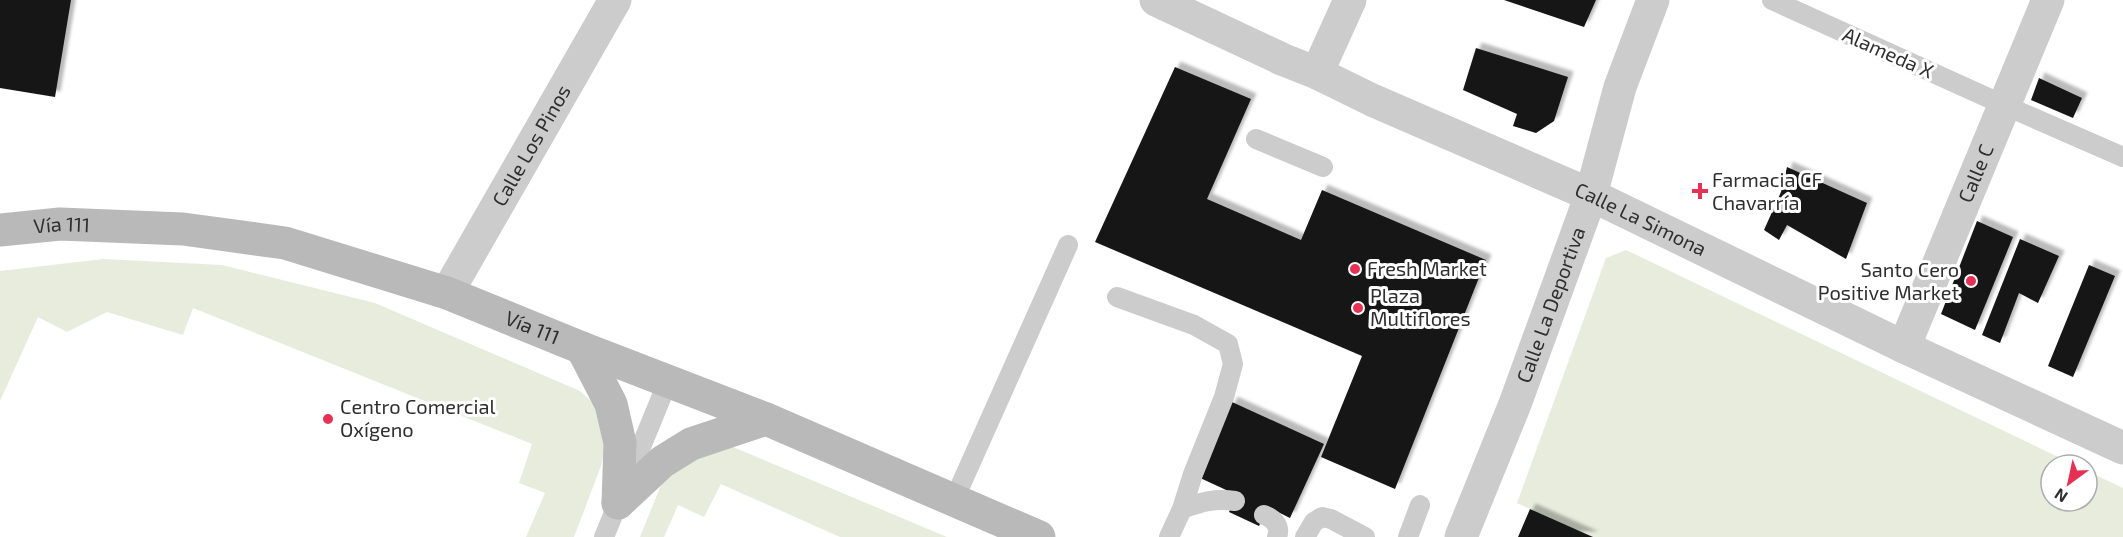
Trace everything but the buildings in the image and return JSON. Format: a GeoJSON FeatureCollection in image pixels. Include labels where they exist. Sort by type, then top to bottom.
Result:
{"type":"FeatureCollection","features":[{"type":"Feature","properties":{"kind":"main road","name":"Vía 111"},"geometry":{"type":"LineString","coordinates":[[0,230],[60,224],[183,229],[285,243],[447,293],[766,419],[1039,537]]}},
{"type":"Feature","properties":{"kind":"main road"},"geometry":{"type":"LineString","coordinates":[[582,348],[611,404],[620,443],[618,503]]}},
{"type":"Feature","properties":{"kind":"main road"},"geometry":{"type":"LineString","coordinates":[[618,503],[662,462],[691,444],[766,419]]}},
{"type":"Feature","properties":{"kind":"street","name":"Calle Los Pinos"},"geometry":{"type":"LineString","coordinates":[[447,293],[615,0]]}},
{"type":"Feature","properties":{"kind":"street","name":"Calle La Simona"},"geometry":{"type":"LineString","coordinates":[[1156,0],[1284,60],[1317,72],[1372,100],[1591,195],[1904,347],[2123,448]]}},
{"type":"Feature","properties":{"kind":"street"},"geometry":{"type":"LineString","coordinates":[[1317,72],[1350,0]]}},
{"type":"Feature","properties":{"kind":"street","name":"Calle La Deportiva"},"geometry":{"type":"LineString","coordinates":[[1461,537],[1515,404],[1591,195],[1620,87],[1653,0]]}},
{"type":"Feature","properties":{"kind":"street","name":"Calle C"},"geometry":{"type":"LineString","coordinates":[[1904,347],[2048,0]]}},
{"type":"Feature","properties":{"kind":"lane","name":"Alameda X"},"geometry":{"type":"LineString","coordinates":[[1772,0],[2123,157]]}},
{"type":"Feature","properties":{"kind":"lane"},"geometry":{"type":"LineString","coordinates":[[1256,139],[1323,168]]}},
{"type":"Feature","properties":{"kind":"lane"},"geometry":{"type":"LineString","coordinates":[[954,500],[1068,245]]}},
{"type":"Feature","properties":{"kind":"lane"},"geometry":{"type":"LineString","coordinates":[[1117,297],[1194,325],[1228,344],[1233,364],[1224,397],[1193,474],[1182,509],[1169,537]]}},
{"type":"Feature","properties":{"kind":"lane"},"geometry":{"type":"LineString","coordinates":[[604,537],[668,381]]}},
{"type":"Feature","properties":{"kind":"lane"},"geometry":{"type":"LineString","coordinates":[[1182,509],[1204,501],[1220,499],[1235,501]]}},
{"type":"Feature","properties":{"kind":"lane"},"geometry":{"type":"LineString","coordinates":[[1408,537],[1420,505]]}},
{"type":"Feature","properties":{"kind":"lane"},"geometry":{"type":"LineString","coordinates":[[1264,514],[1277,524],[1279,531],[1277,537]]}},
{"type":"Feature","properties":{"kind":"lane"},"geometry":{"type":"LineString","coordinates":[[1305,537],[1314,522],[1322,517],[1331,519],[1365,537]]}},
{"type":"Feature","properties":{"kind":"shaded area"},"geometry":{"type":"Polygon","coordinates":[[[1626,250],[2050,453],[2039,453],[2039,513],[2099,513],[2099,477],[2123,488],[2123,537],[1593,537],[1517,503],[1606,258],[1626,250]]]}},
{"type":"Feature","properties":{"kind":"shaded area"},"geometry":{"type":"Polygon","coordinates":[[[103,259],[222,265],[375,303],[580,391],[599,408],[606,442],[601,466],[574,537],[526,537],[545,493],[519,483],[532,444],[193,308],[183,335],[107,312],[67,332],[38,317],[0,401],[0,271],[103,259]]]}},
{"type":"Feature","properties":{"kind":"shaded area"},"geometry":{"type":"Polygon","coordinates":[[[733,447],[947,537],[840,537],[721,484],[704,517],[678,505],[664,537],[640,537],[663,480],[677,463],[733,447]]]}},
{"type":"Feature","properties":{"kind":"place","name":"Farmacia CF Chavarría"},"geometry":{"type":"Point","coordinates":[1700,191]}},
{"type":"Feature","properties":{"kind":"place","name":"Fresh Market"},"geometry":{"type":"Point","coordinates":[1355,269]}},
{"type":"Feature","properties":{"kind":"place","name":"Santo Cero Positive Market"},"geometry":{"type":"Point","coordinates":[1971,281]}},
{"type":"Feature","properties":{"kind":"place","name":"Plaza Multiflores"},"geometry":{"type":"Point","coordinates":[1358,308]}},
{"type":"Feature","properties":{"kind":"place","name":"Centro Comercial Oxígeno"},"geometry":{"type":"Point","coordinates":[328,419]}}]}
